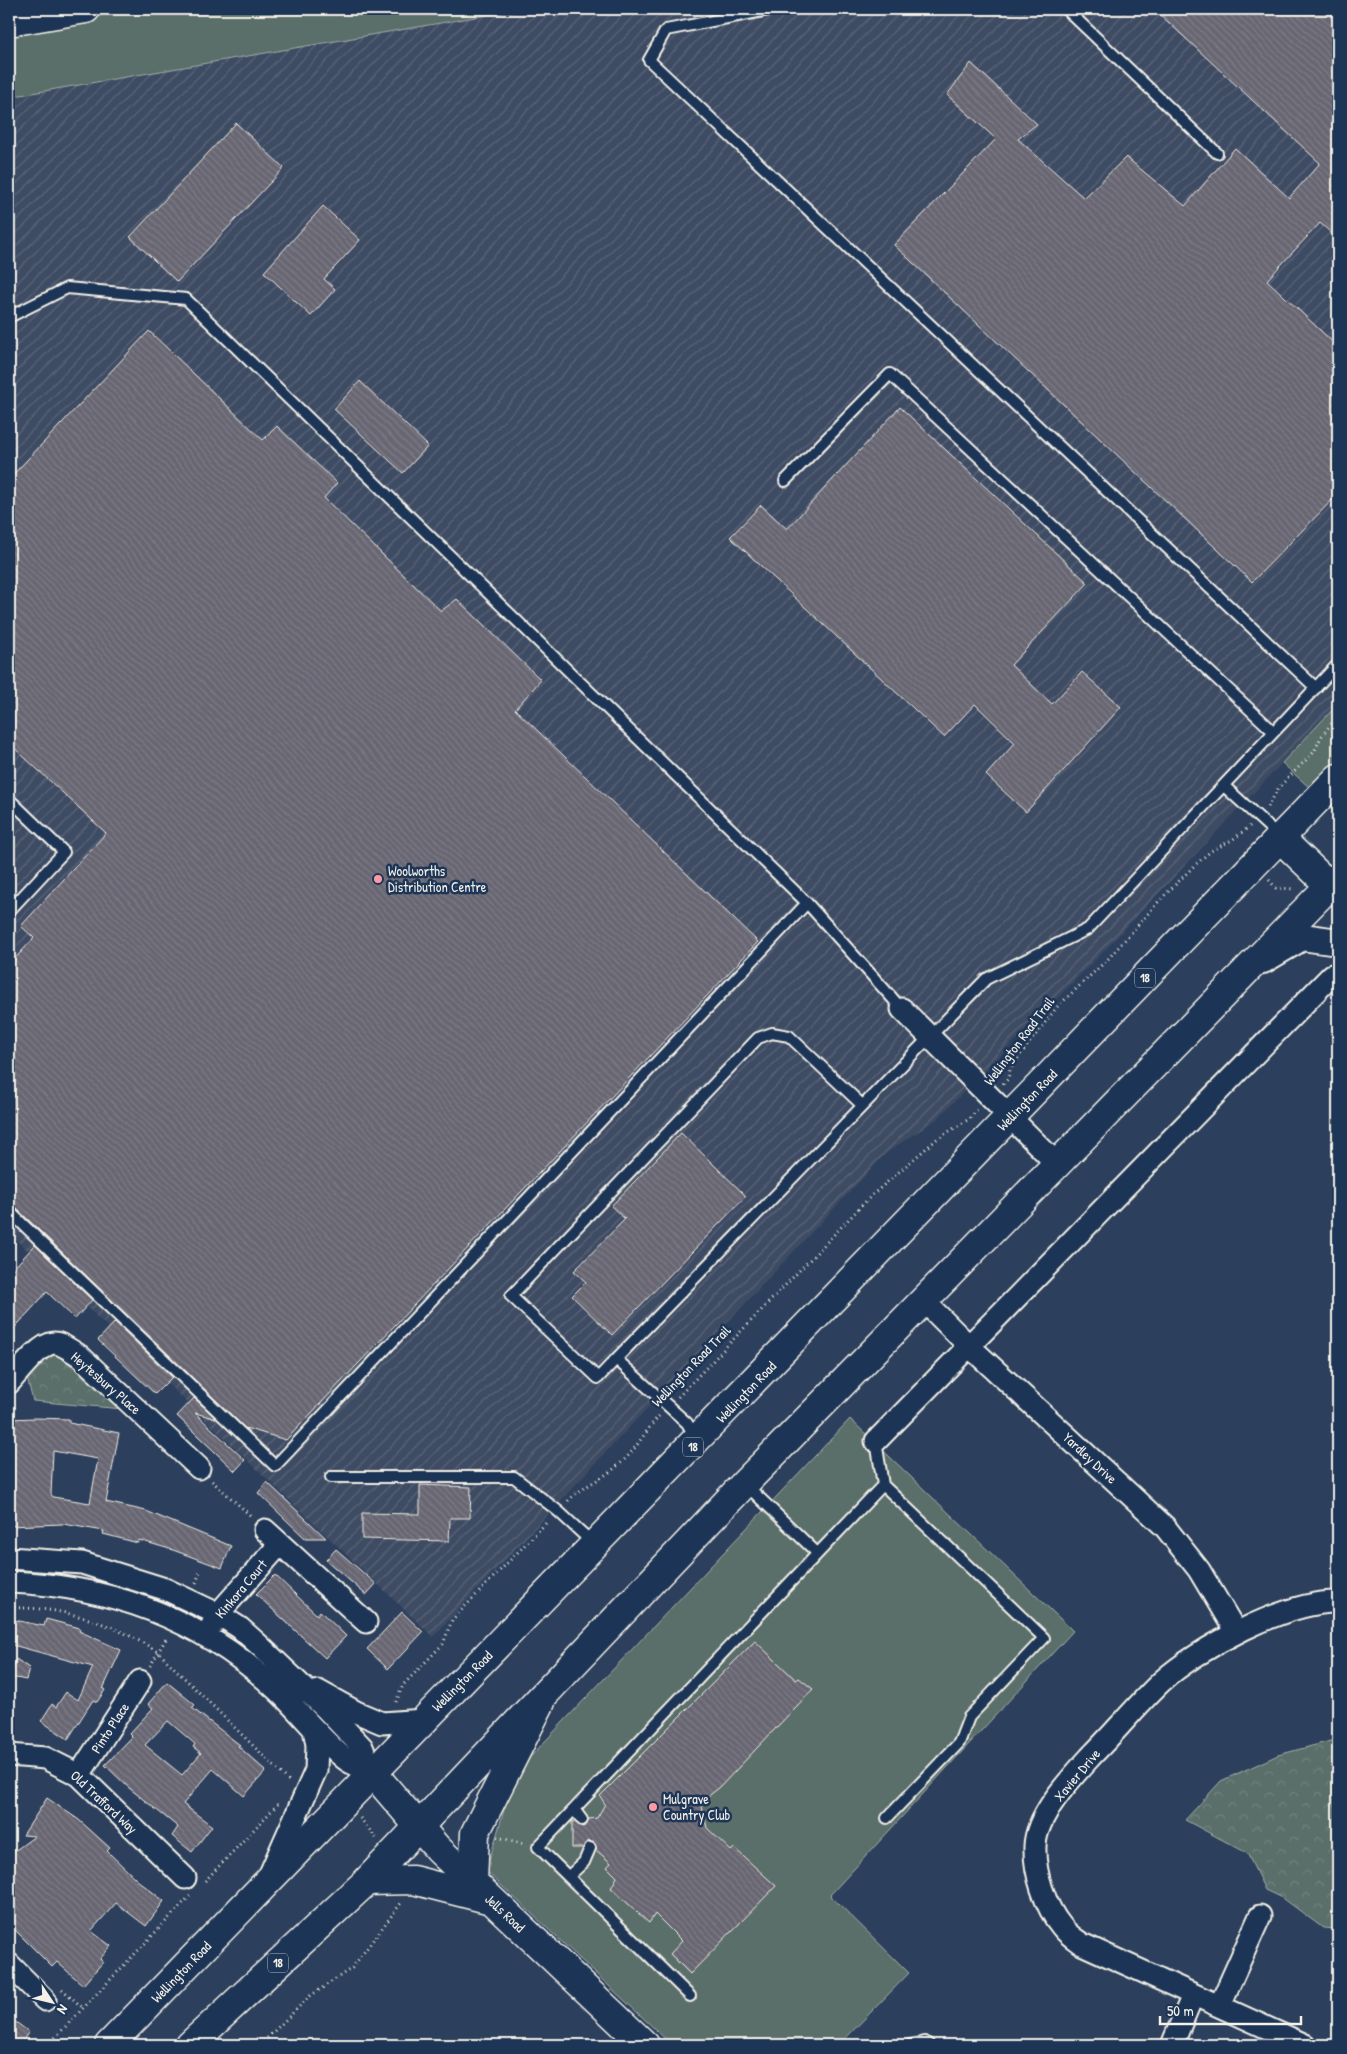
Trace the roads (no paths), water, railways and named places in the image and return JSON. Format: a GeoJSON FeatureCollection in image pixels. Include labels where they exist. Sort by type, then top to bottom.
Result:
{"type":"FeatureCollection","features":[{"type":"Feature","properties":{"kind":"main road"},"geometry":{"type":"LineString","coordinates":[[9,22],[86,9]]}},
{"type":"Feature","properties":{"kind":"main road","name":"Wellington Road"},"geometry":{"type":"LineString","coordinates":[[109,2045],[372,1772],[697,1442],[1338,778]]}},
{"type":"Feature","properties":{"kind":"main road"},"geometry":{"type":"LineString","coordinates":[[1280,838],[1330,891]]}},
{"type":"Feature","properties":{"kind":"main road","name":"18"},"geometry":{"type":"LineString","coordinates":[[190,2045],[367,1881],[544,1697],[745,1483],[1249,968],[1330,891]]}},
{"type":"Feature","properties":{"kind":"main road"},"geometry":{"type":"LineString","coordinates":[[367,1881],[413,1880],[482,1891],[475,1833],[544,1697]]}},
{"type":"Feature","properties":{"kind":"main road","name":"Jells Road"},"geometry":{"type":"LineString","coordinates":[[372,1772],[418,1826],[482,1891],[645,2045]]}},
{"type":"Feature","properties":{"kind":"street"},"geometry":{"type":"LineString","coordinates":[[1249,968],[1302,937],[1338,942]]}},
{"type":"Feature","properties":{"kind":"street"},"geometry":{"type":"LineString","coordinates":[[876,1440],[1332,975]]}},
{"type":"Feature","properties":{"kind":"street"},"geometry":{"type":"LineString","coordinates":[[902,1009],[1058,1164]]}},
{"type":"Feature","properties":{"kind":"street","name":"Yardley Drive"},"geometry":{"type":"LineString","coordinates":[[924,1301],[969,1346],[1165,1527],[1199,1570],[1236,1632]]}},
{"type":"Feature","properties":{"kind":"street","name":"Heytesbury Place"},"geometry":{"type":"LineString","coordinates":[[9,1383],[46,1346],[55,1343],[63,1346],[80,1356],[98,1372],[199,1468]]}},
{"type":"Feature","properties":{"kind":"street","name":"Kinkora Court"},"geometry":{"type":"LineString","coordinates":[[206,1636],[218,1614],[272,1537],[366,1622]]}},
{"type":"Feature","properties":{"kind":"street"},"geometry":{"type":"LineString","coordinates":[[9,1558],[82,1564],[165,1589],[218,1614],[240,1628],[296,1678],[362,1747],[372,1772]]}},
{"type":"Feature","properties":{"kind":"street"},"geometry":{"type":"LineString","coordinates":[[9,1582],[32,1583],[98,1593],[150,1608],[206,1636],[249,1666],[277,1690],[346,1760],[372,1772]]}},
{"type":"Feature","properties":{"kind":"street","name":"Xavier Drive"},"geometry":{"type":"LineString","coordinates":[[1305,2045],[1082,1944],[1061,1927],[1045,1898],[1037,1872],[1034,1844],[1045,1814],[1067,1783],[1162,1682],[1236,1632],[1292,1610],[1338,1602]]}},
{"type":"Feature","properties":{"kind":"street"},"geometry":{"type":"LineString","coordinates":[[296,1678],[356,1712],[382,1722],[424,1720]]}},
{"type":"Feature","properties":{"kind":"street","name":"Pinto Place"},"geometry":{"type":"LineString","coordinates":[[79,1775],[140,1682]]}},
{"type":"Feature","properties":{"kind":"street"},"geometry":{"type":"LineString","coordinates":[[264,1886],[316,1770],[317,1746],[314,1729]]}},
{"type":"Feature","properties":{"kind":"street","name":"Old Trafford Way"},"geometry":{"type":"LineString","coordinates":[[9,1755],[45,1758],[79,1775],[191,1887]]}},
{"type":"Feature","properties":{"kind":"street"},"geometry":{"type":"LineString","coordinates":[[1220,2005],[1260,1916]]}},
{"type":"Feature","properties":{"kind":"street"},"geometry":{"type":"LineString","coordinates":[[9,1964],[45,2000]]}},
{"type":"Feature","properties":{"kind":"street"},"geometry":{"type":"LineString","coordinates":[[1172,2045],[1193,1995]]}},
{"type":"Feature","properties":{"kind":"lane"},"geometry":{"type":"LineString","coordinates":[[774,9],[666,30],[649,60],[1316,688]]}},
{"type":"Feature","properties":{"kind":"lane"},"geometry":{"type":"LineString","coordinates":[[1066,9],[1217,153]]}},
{"type":"Feature","properties":{"kind":"lane"},"geometry":{"type":"LineString","coordinates":[[9,317],[67,288],[186,299],[807,902],[902,1009]]}},
{"type":"Feature","properties":{"kind":"lane"},"geometry":{"type":"LineString","coordinates":[[785,481],[890,374],[1274,732]]}},
{"type":"Feature","properties":{"kind":"lane"},"geometry":{"type":"LineString","coordinates":[[862,1105],[790,1036],[772,1033],[758,1038],[511,1296],[598,1378],[986,979],[1088,929],[1338,664]]}},
{"type":"Feature","properties":{"kind":"lane"},"geometry":{"type":"LineString","coordinates":[[1224,786],[1280,838]]}},
{"type":"Feature","properties":{"kind":"lane"},"geometry":{"type":"LineString","coordinates":[[9,799],[64,852],[9,911]]}},
{"type":"Feature","properties":{"kind":"lane"},"geometry":{"type":"LineString","coordinates":[[9,1211],[275,1466],[807,902]]}},
{"type":"Feature","properties":{"kind":"lane"},"geometry":{"type":"LineString","coordinates":[[616,1359],[687,1423],[697,1442]]}},
{"type":"Feature","properties":{"kind":"lane"},"geometry":{"type":"LineString","coordinates":[[876,1440],[883,1485],[1044,1638],[969,1717],[959,1743],[887,1818]]}},
{"type":"Feature","properties":{"kind":"lane"},"geometry":{"type":"LineString","coordinates":[[331,1477],[514,1477],[558,1511],[595,1546]]}},
{"type":"Feature","properties":{"kind":"lane"},"geometry":{"type":"LineString","coordinates":[[745,1483],[817,1552]]}},
{"type":"Feature","properties":{"kind":"lane"},"geometry":{"type":"LineString","coordinates":[[690,1996],[538,1847],[817,1552],[883,1485]]}},
{"type":"Feature","properties":{"kind":"lane"},"geometry":{"type":"LineString","coordinates":[[574,1809],[582,1820]]}},
{"type":"Feature","properties":{"kind":"lane"},"geometry":{"type":"LineString","coordinates":[[569,1876],[584,1862],[590,1848]]}},
{"type":"Feature","properties":{"kind":"lane"},"geometry":{"type":"LineString","coordinates":[[910,2045],[925,2042],[929,2045]]}},
{"type":"Feature","properties":{"kind":"place","name":"Woolworths Distribution Centre"},"geometry":{"type":"Point","coordinates":[378,879]}},
{"type":"Feature","properties":{"kind":"place","name":"Mulgrave Country Club"},"geometry":{"type":"Point","coordinates":[653,1807]}}]}
